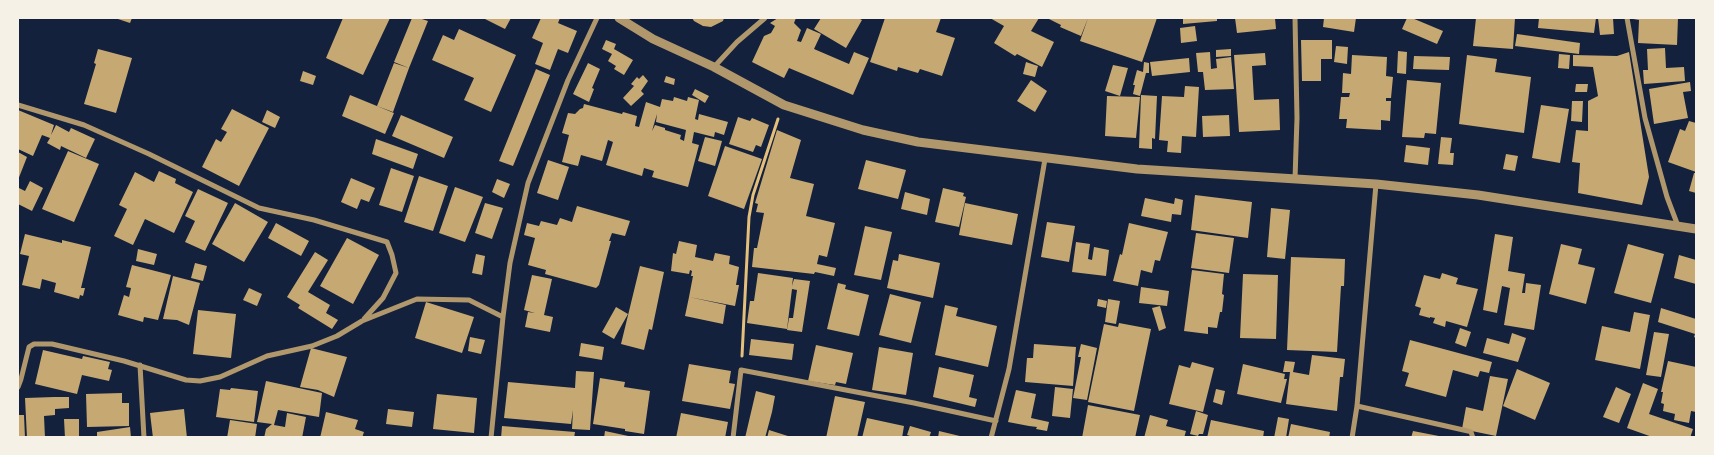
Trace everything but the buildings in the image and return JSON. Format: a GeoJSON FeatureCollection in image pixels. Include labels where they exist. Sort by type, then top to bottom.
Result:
{"type":"FeatureCollection","features":[{"type":"Feature","properties":{"kind":"street"},"geometry":{"type":"LineString","coordinates":[[491,438],[510,262],[521,213],[533,167],[568,80],[596,18]]}},
{"type":"Feature","properties":{"kind":"street"},"geometry":{"type":"LineString","coordinates":[[618,18],[654,39],[714,67],[784,104],[863,130],[918,142],[1137,169],[1376,184],[1478,195],[1696,229]]}},
{"type":"Feature","properties":{"kind":"street"},"geometry":{"type":"LineString","coordinates":[[714,67],[737,42],[758,22],[765,18]]}},
{"type":"Feature","properties":{"kind":"street"},"geometry":{"type":"LineString","coordinates":[[1295,18],[1297,118],[1295,179]]}},
{"type":"Feature","properties":{"kind":"street"},"geometry":{"type":"LineString","coordinates":[[1627,18],[1645,118],[1666,197],[1678,226]]}},
{"type":"Feature","properties":{"kind":"street"},"geometry":{"type":"LineString","coordinates":[[18,105],[92,129],[149,154],[260,208],[314,220],[387,242],[396,273],[383,298],[362,321]]}},
{"type":"Feature","properties":{"kind":"street"},"geometry":{"type":"LineString","coordinates":[[991,438],[1009,369],[1045,159]]}},
{"type":"Feature","properties":{"kind":"street"},"geometry":{"type":"LineString","coordinates":[[1352,438],[1357,406],[1376,184]]}},
{"type":"Feature","properties":{"kind":"street"},"geometry":{"type":"LineString","coordinates":[[18,387],[29,347],[34,344],[52,344],[140,365],[186,380],[200,381],[220,377],[267,356],[312,346],[337,336],[362,321],[417,299],[469,300],[503,317]]}},
{"type":"Feature","properties":{"kind":"street"},"geometry":{"type":"LineString","coordinates":[[140,365],[144,438]]}},
{"type":"Feature","properties":{"kind":"street"},"geometry":{"type":"LineString","coordinates":[[733,438],[741,370],[914,403],[996,421]]}},
{"type":"Feature","properties":{"kind":"street"},"geometry":{"type":"LineString","coordinates":[[1357,406],[1468,431],[1471,432],[1473,438]]}},
{"type":"Feature","properties":{"kind":"path"},"geometry":{"type":"LineString","coordinates":[[741,370],[749,217],[753,194],[784,104]]}}]}
